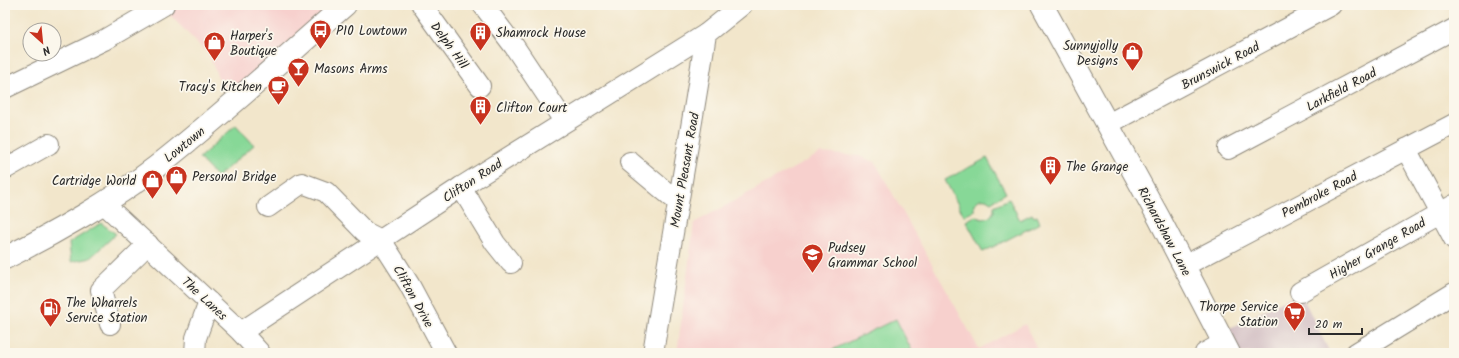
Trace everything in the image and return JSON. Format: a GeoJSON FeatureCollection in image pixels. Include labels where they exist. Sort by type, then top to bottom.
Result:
{"type":"FeatureCollection","features":[{"type":"Feature","properties":{"kind":"main road","name":"Lowtown"},"geometry":{"type":"LineString","coordinates":[[5,258],[103,203],[155,168],[206,126],[345,5]]}},
{"type":"Feature","properties":{"kind":"main road","name":"Richardshaw Lane"},"geometry":{"type":"LineString","coordinates":[[1042,5],[1184,266],[1219,350]]}},
{"type":"Feature","properties":{"kind":"street"},"geometry":{"type":"LineString","coordinates":[[5,88],[104,40],[164,5]]}},
{"type":"Feature","properties":{"kind":"street","name":"Delph Hill"},"geometry":{"type":"LineString","coordinates":[[422,5],[480,86]]}},
{"type":"Feature","properties":{"kind":"street"},"geometry":{"type":"LineString","coordinates":[[483,5],[514,46],[564,121]]}},
{"type":"Feature","properties":{"kind":"street"},"geometry":{"type":"LineString","coordinates":[[706,34],[742,5]]}},
{"type":"Feature","properties":{"kind":"street","name":"Brunswick Road"},"geometry":{"type":"LineString","coordinates":[[1108,124],[1331,5]]}},
{"type":"Feature","properties":{"kind":"street","name":"Larkfield Road"},"geometry":{"type":"LineString","coordinates":[[1228,149],[1454,29]]}},
{"type":"Feature","properties":{"kind":"street","name":"Clifton Road"},"geometry":{"type":"LineString","coordinates":[[241,332],[382,240],[461,186],[706,34]]}},
{"type":"Feature","properties":{"kind":"street","name":"Mount Pleasant Road"},"geometry":{"type":"LineString","coordinates":[[653,353],[706,34]]}},
{"type":"Feature","properties":{"kind":"street","name":"Pembroke Road"},"geometry":{"type":"LineString","coordinates":[[1184,266],[1454,124]]}},
{"type":"Feature","properties":{"kind":"street"},"geometry":{"type":"LineString","coordinates":[[5,169],[49,144]]}},
{"type":"Feature","properties":{"kind":"street"},"geometry":{"type":"LineString","coordinates":[[1406,149],[1447,209],[1454,239]]}},
{"type":"Feature","properties":{"kind":"street"},"geometry":{"type":"LineString","coordinates":[[630,162],[678,202]]}},
{"type":"Feature","properties":{"kind":"street"},"geometry":{"type":"LineString","coordinates":[[268,207],[302,183],[326,192],[365,232],[382,240]]}},
{"type":"Feature","properties":{"kind":"street"},"geometry":{"type":"LineString","coordinates":[[461,186],[495,243],[511,263]]}},
{"type":"Feature","properties":{"kind":"street","name":"The Lanes"},"geometry":{"type":"LineString","coordinates":[[103,203],[241,332],[260,353]]}},
{"type":"Feature","properties":{"kind":"street","name":"Higher Grange Road"},"geometry":{"type":"LineString","coordinates":[[1300,292],[1447,209]]}},
{"type":"Feature","properties":{"kind":"street","name":"Clifton Drive"},"geometry":{"type":"LineString","coordinates":[[382,240],[409,284],[446,353]]}},
{"type":"Feature","properties":{"kind":"street"},"geometry":{"type":"LineString","coordinates":[[110,324],[101,290],[148,244]]}},
{"type":"Feature","properties":{"kind":"street"},"geometry":{"type":"LineString","coordinates":[[1356,353],[1454,293]]}},
{"type":"Feature","properties":{"kind":"street"},"geometry":{"type":"LineString","coordinates":[[195,353],[196,338],[209,302]]}},
{"type":"Feature","properties":{"kind":"shaded area"},"geometry":{"type":"Polygon","coordinates":[[[345,5],[229,105],[209,55],[161,6],[345,5]]]}},
{"type":"Feature","properties":{"kind":"shaded area","name":"Pudsey Grammar School"},"geometry":{"type":"Polygon","coordinates":[[[821,153],[859,156],[875,162],[979,349],[1025,324],[1039,353],[677,353],[694,223],[821,153]]]}},
{"type":"Feature","properties":{"kind":"shaded area"},"geometry":{"type":"Polygon","coordinates":[[[1300,292],[1330,353],[1229,353],[1218,334],[1300,292]]]}},
{"type":"Feature","properties":{"kind":"green space"},"geometry":{"type":"Polygon","coordinates":[[[236,125],[254,145],[217,177],[199,158],[236,125]]]}},
{"type":"Feature","properties":{"kind":"green space"},"geometry":{"type":"Polygon","coordinates":[[[987,158],[1006,193],[991,202],[986,199],[980,199],[974,204],[974,211],[964,216],[945,180],[987,158]]]}},
{"type":"Feature","properties":{"kind":"green space"},"geometry":{"type":"Polygon","coordinates":[[[1009,199],[1020,220],[1032,214],[1034,217],[1037,216],[1040,223],[983,252],[966,221],[975,216],[982,219],[990,217],[994,211],[994,206],[1009,199]]]}},
{"type":"Feature","properties":{"kind":"green space"},"geometry":{"type":"Polygon","coordinates":[[[101,223],[116,234],[90,258],[71,262],[69,243],[101,223]]]}},
{"type":"Feature","properties":{"kind":"green space"},"geometry":{"type":"Polygon","coordinates":[[[896,319],[913,353],[826,353],[896,319]]]}},
{"type":"Feature","properties":{"kind":"place","name":"P10 Lowtown"},"geometry":{"type":"Point","coordinates":[321,50]}},
{"type":"Feature","properties":{"kind":"place","name":"Shamrock House"},"geometry":{"type":"Point","coordinates":[481,52]}},
{"type":"Feature","properties":{"kind":"place","name":"Harper's Boutique"},"geometry":{"type":"Point","coordinates":[215,62]}},
{"type":"Feature","properties":{"kind":"place","name":"Sunnyjolly Designs"},"geometry":{"type":"Point","coordinates":[1133,72]}},
{"type":"Feature","properties":{"kind":"place","name":"Masons Arms"},"geometry":{"type":"Point","coordinates":[298,88]}},
{"type":"Feature","properties":{"kind":"place","name":"Tracy's Kitchen"},"geometry":{"type":"Point","coordinates":[278,106]}},
{"type":"Feature","properties":{"kind":"place","name":"Clifton Court"},"geometry":{"type":"Point","coordinates":[480,126]}},
{"type":"Feature","properties":{"kind":"place","name":"The Grange"},"geometry":{"type":"Point","coordinates":[1050,186]}},
{"type":"Feature","properties":{"kind":"place","name":"Personal Bridge"},"geometry":{"type":"Point","coordinates":[177,196]}},
{"type":"Feature","properties":{"kind":"place","name":"Cartridge World"},"geometry":{"type":"Point","coordinates":[152,200]}},
{"type":"Feature","properties":{"kind":"place","name":"Pudsey Grammar School"},"geometry":{"type":"Point","coordinates":[812,274]}},
{"type":"Feature","properties":{"kind":"place","name":"The Wharrels Service Station"},"geometry":{"type":"Point","coordinates":[51,328]}},
{"type":"Feature","properties":{"kind":"place","name":"Thorpe Service Station"},"geometry":{"type":"Point","coordinates":[1294,332]}}]}
